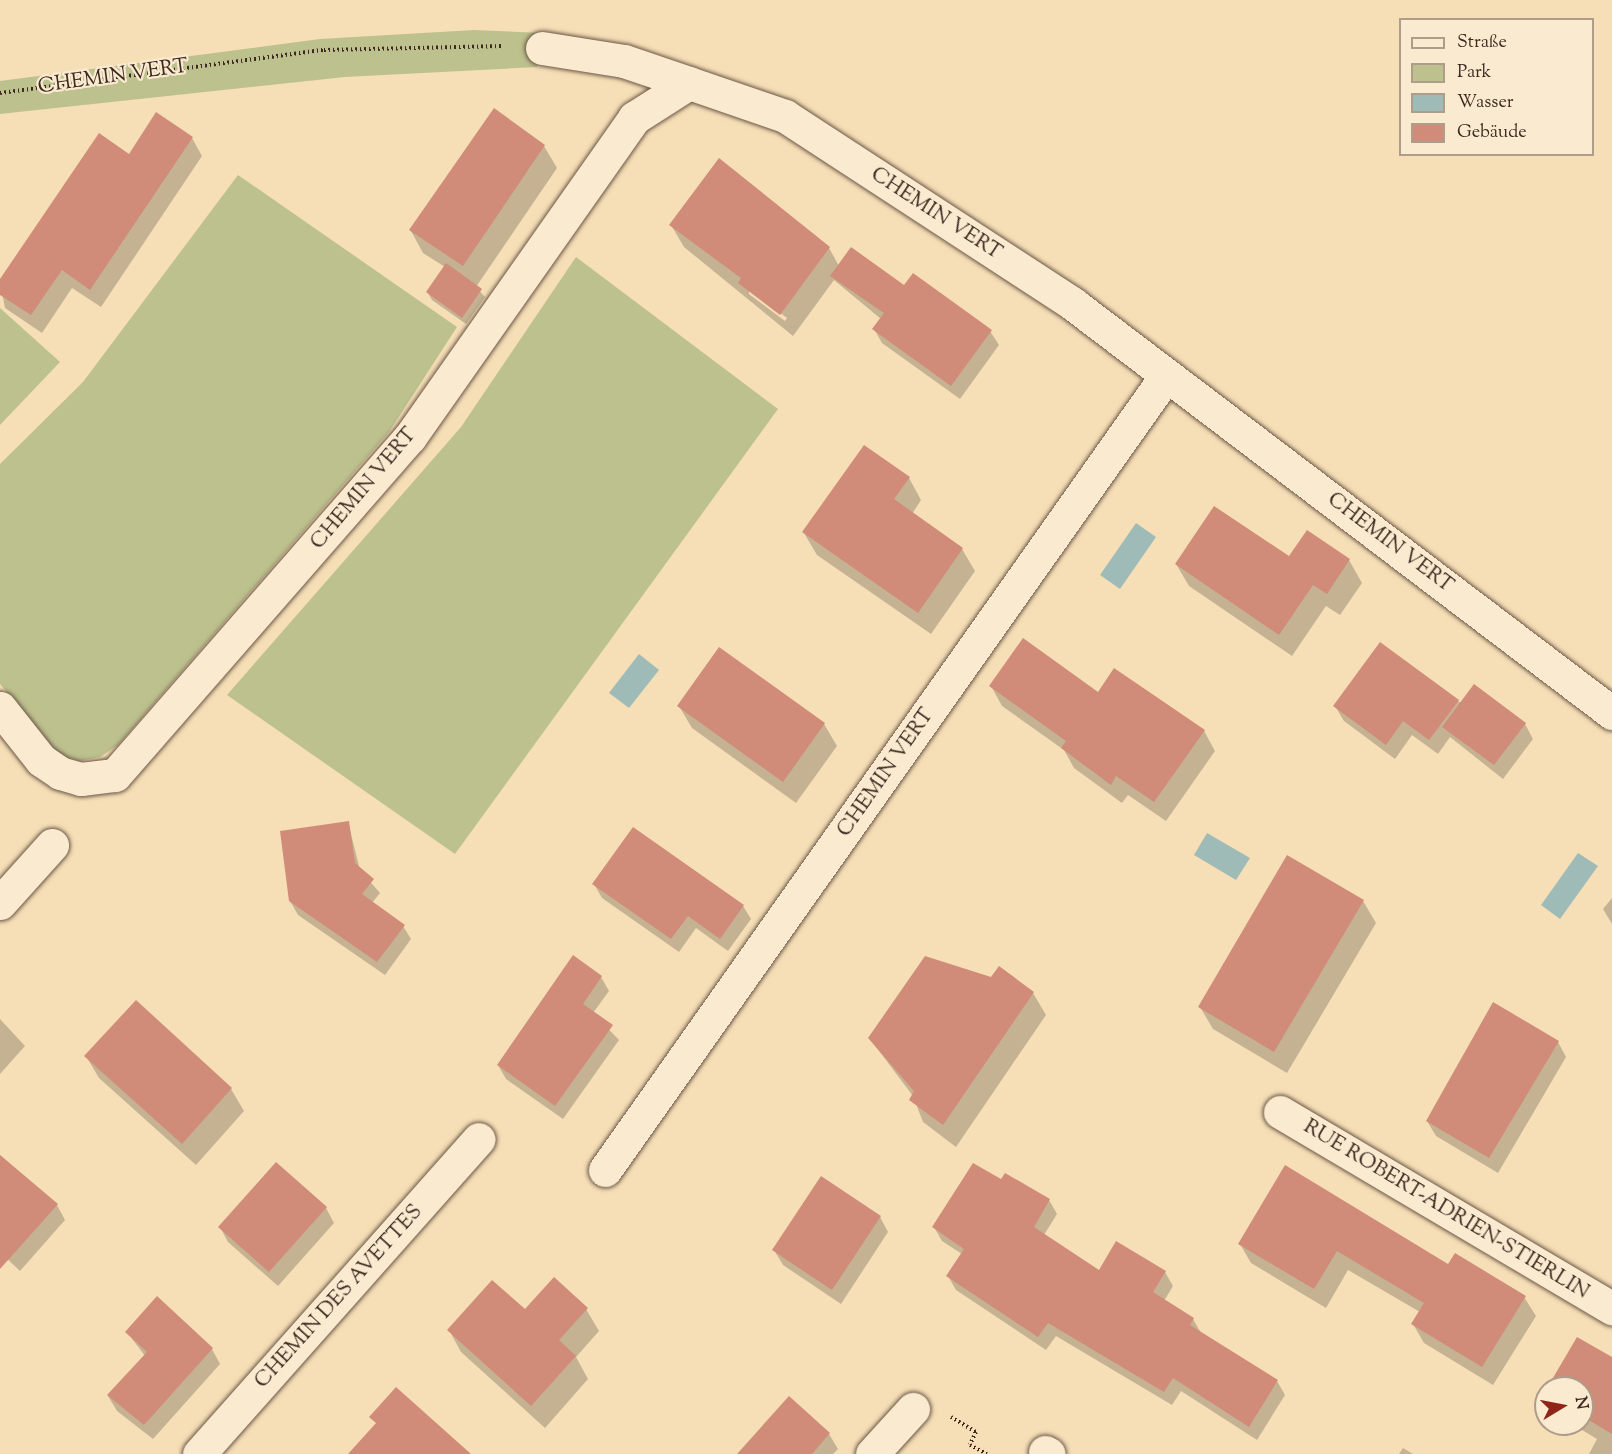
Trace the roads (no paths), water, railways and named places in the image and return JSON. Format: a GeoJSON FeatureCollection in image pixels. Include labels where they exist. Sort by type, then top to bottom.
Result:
{"type":"FeatureCollection","features":[{"type":"Feature","properties":{"kind":"street","name":"CHEMIN VERT"},"geometry":{"type":"LineString","coordinates":[[542,48],[624,61],[785,116],[1064,298],[1612,713]]}},
{"type":"Feature","properties":{"kind":"street","name":"CHEMIN VERT"},"geometry":{"type":"LineString","coordinates":[[0,708],[41,760],[60,773],[81,779],[115,776],[410,437],[634,118],[689,83]]}},
{"type":"Feature","properties":{"kind":"street","name":"CHEMIN VERT"},"geometry":{"type":"LineString","coordinates":[[605,1170],[1166,376]]}},
{"type":"Feature","properties":{"kind":"street"},"geometry":{"type":"LineString","coordinates":[[0,903],[52,845]]}},
{"type":"Feature","properties":{"kind":"street","name":"RUE ROBERT-ADRIEN-STIERLIN"},"geometry":{"type":"LineString","coordinates":[[1280,1112],[1612,1308]]}},
{"type":"Feature","properties":{"kind":"street","name":"CHEMIN DES AVETTES"},"geometry":{"type":"LineString","coordinates":[[199,1454],[479,1139]]}},
{"type":"Feature","properties":{"kind":"street"},"geometry":{"type":"LineString","coordinates":[[872,1454],[913,1409]]}},
{"type":"Feature","properties":{"kind":"water"},"geometry":{"type":"Polygon","coordinates":[[[1136,523],[1156,537],[1120,589],[1100,575],[1136,523]]]}},
{"type":"Feature","properties":{"kind":"water"},"geometry":{"type":"Polygon","coordinates":[[[639,654],[659,670],[629,708],[609,693],[639,654]]]}},
{"type":"Feature","properties":{"kind":"water"},"geometry":{"type":"Polygon","coordinates":[[[1207,833],[1250,858],[1236,880],[1194,855],[1207,833]]]}},
{"type":"Feature","properties":{"kind":"water"},"geometry":{"type":"Polygon","coordinates":[[[1578,853],[1598,866],[1560,919],[1541,905],[1578,853]]]}}]}
